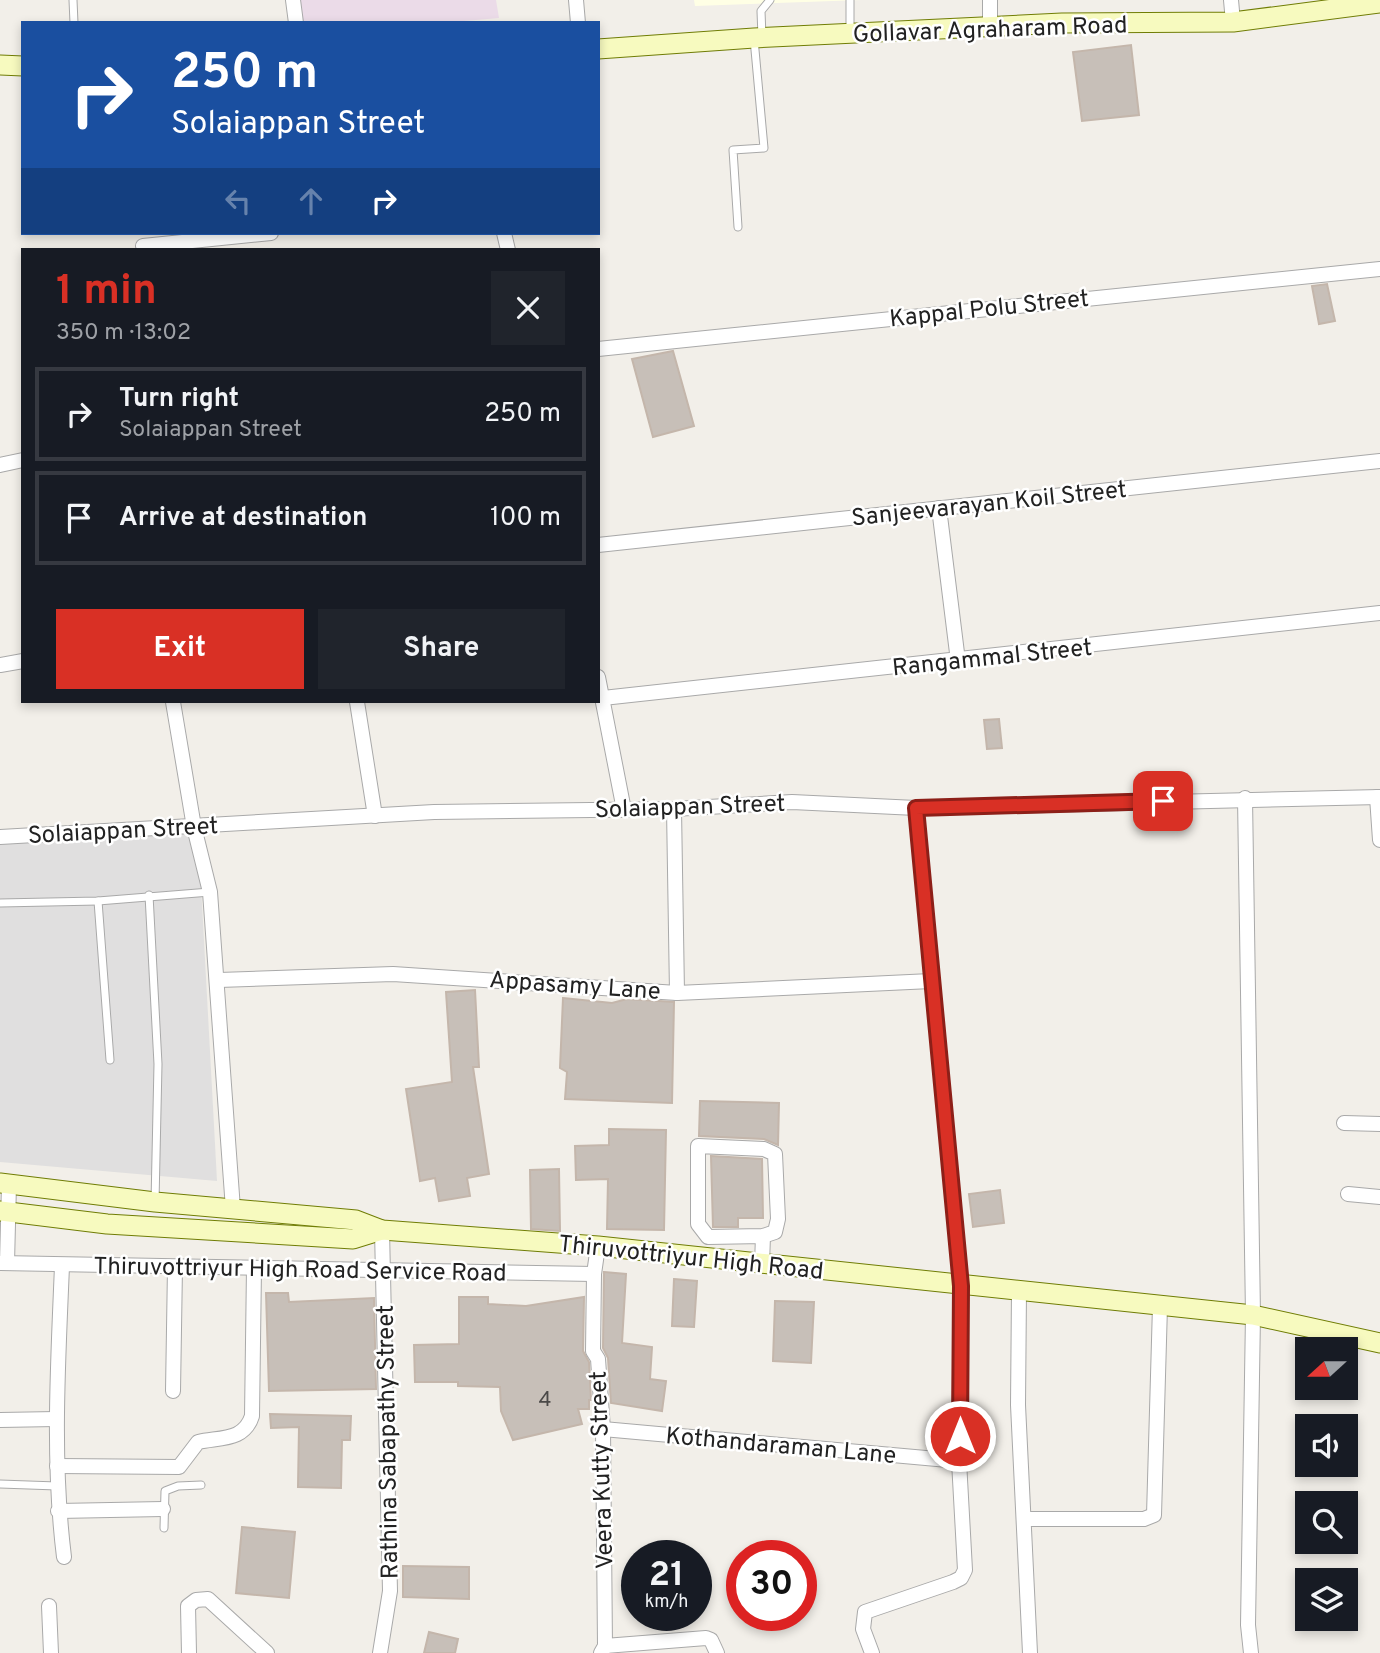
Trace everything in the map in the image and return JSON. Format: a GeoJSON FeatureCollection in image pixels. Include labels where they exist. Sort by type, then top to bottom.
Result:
{"type":"FeatureCollection","features":[{"type":"Feature","properties":{"kind":"main road","name":"Gollavar Agraharam Road"},"geometry":{"type":"LineString","coordinates":[[600,50],[758,38],[1062,23],[1233,22],[1380,3]]}},
{"type":"Feature","properties":{"kind":"main road"},"geometry":{"type":"LineString","coordinates":[[0,65],[21,66]]}},
{"type":"Feature","properties":{"kind":"main road","name":"Thiruvottriyur High Road"},"geometry":{"type":"LineString","coordinates":[[4,1183],[155,1202],[356,1220],[382,1230],[598,1246],[1253,1315],[1380,1343]]}},
{"type":"Feature","properties":{"kind":"main road"},"geometry":{"type":"LineString","coordinates":[[4,1211],[107,1224],[353,1238],[382,1230]]}},
{"type":"Feature","properties":{"kind":"street"},"geometry":{"type":"LineString","coordinates":[[293,0],[296,21]]}},
{"type":"Feature","properties":{"kind":"street"},"geometry":{"type":"LineString","coordinates":[[576,0],[578,21]]}},
{"type":"Feature","properties":{"kind":"street"},"geometry":{"type":"LineString","coordinates":[[990,0],[990,28]]}},
{"type":"Feature","properties":{"kind":"street"},"geometry":{"type":"LineString","coordinates":[[1231,0],[1233,22]]}},
{"type":"Feature","properties":{"kind":"street"},"geometry":{"type":"LineString","coordinates":[[142,246],[251,235]]}},
{"type":"Feature","properties":{"kind":"street","name":"Kappal Polu Street"},"geometry":{"type":"LineString","coordinates":[[600,349],[1380,269]]}},
{"type":"Feature","properties":{"kind":"street"},"geometry":{"type":"LineString","coordinates":[[0,465],[21,460]]}},
{"type":"Feature","properties":{"kind":"street","name":"Sanjeevarayan Koil Street"},"geometry":{"type":"LineString","coordinates":[[600,545],[1380,461]]}},
{"type":"Feature","properties":{"kind":"street"},"geometry":{"type":"LineString","coordinates":[[939,508],[958,661]]}},
{"type":"Feature","properties":{"kind":"street","name":"Rangammal Street"},"geometry":{"type":"LineString","coordinates":[[603,698],[1380,613]]}},
{"type":"Feature","properties":{"kind":"street"},"geometry":{"type":"LineString","coordinates":[[0,665],[21,661]]}},
{"type":"Feature","properties":{"kind":"street"},"geometry":{"type":"LineString","coordinates":[[600,685],[624,810]]}},
{"type":"Feature","properties":{"kind":"street"},"geometry":{"type":"LineString","coordinates":[[173,703],[194,827],[210,892],[219,980],[233,1209]]}},
{"type":"Feature","properties":{"kind":"street"},"geometry":{"type":"LineString","coordinates":[[357,703],[375,816]]}},
{"type":"Feature","properties":{"kind":"street"},"geometry":{"type":"LineString","coordinates":[[1379,797],[1380,840]]}},
{"type":"Feature","properties":{"kind":"street","name":"Solaiappan Street"},"geometry":{"type":"LineString","coordinates":[[0,837],[434,812],[674,809],[792,802],[916,808],[1245,798],[1379,797]]}},
{"type":"Feature","properties":{"kind":"street"},"geometry":{"type":"LineString","coordinates":[[1245,798],[1253,1315],[1248,1625],[1251,1653]]}},
{"type":"Feature","properties":{"kind":"street"},"geometry":{"type":"LineString","coordinates":[[872,1653],[863,1629],[865,1612],[961,1578],[965,1556],[959,1461],[961,1286],[916,808]]}},
{"type":"Feature","properties":{"kind":"street"},"geometry":{"type":"LineString","coordinates":[[674,809],[677,993]]}},
{"type":"Feature","properties":{"kind":"street","name":"Appasamy Lane"},"geometry":{"type":"LineString","coordinates":[[219,980],[393,974],[677,993],[931,981]]}},
{"type":"Feature","properties":{"kind":"street"},"geometry":{"type":"LineString","coordinates":[[1344,1123],[1380,1124]]}},
{"type":"Feature","properties":{"kind":"street"},"geometry":{"type":"LineString","coordinates":[[698,1257],[701,1232],[696,1153],[698,1146],[764,1149],[775,1154],[778,1219],[775,1232],[763,1236],[708,1237],[701,1232]]}},
{"type":"Feature","properties":{"kind":"street"},"geometry":{"type":"LineString","coordinates":[[3,1264],[4,1183]]}},
{"type":"Feature","properties":{"kind":"street"},"geometry":{"type":"LineString","coordinates":[[1348,1194],[1380,1197]]}},
{"type":"Feature","properties":{"kind":"street","name":"Rathina Sabapathy Street"},"geometry":{"type":"LineString","coordinates":[[380,1653],[390,1591],[382,1230]]}},
{"type":"Feature","properties":{"kind":"street"},"geometry":{"type":"LineString","coordinates":[[762,1264],[763,1236]]}},
{"type":"Feature","properties":{"kind":"street","name":"Veera Kutty Street"},"geometry":{"type":"LineString","coordinates":[[598,1246],[594,1274],[593,1351],[598,1359],[603,1429],[603,1650]]}},
{"type":"Feature","properties":{"kind":"street","name":"Thiruvottriyur High Road Service Road"},"geometry":{"type":"LineString","coordinates":[[3,1264],[594,1274]]}},
{"type":"Feature","properties":{"kind":"street"},"geometry":{"type":"LineString","coordinates":[[62,1266],[56,1419],[58,1511],[64,1557]]}},
{"type":"Feature","properties":{"kind":"street"},"geometry":{"type":"LineString","coordinates":[[173,1391],[175,1267]]}},
{"type":"Feature","properties":{"kind":"street"},"geometry":{"type":"LineString","coordinates":[[57,1466],[179,1467],[198,1442],[241,1434],[247,1429],[251,1416],[254,1268]]}},
{"type":"Feature","properties":{"kind":"street"},"geometry":{"type":"LineString","coordinates":[[1019,1291],[1018,1405],[1026,1519],[1030,1653]]}},
{"type":"Feature","properties":{"kind":"street"},"geometry":{"type":"LineString","coordinates":[[1026,1519],[1144,1519],[1154,1515],[1160,1306]]}},
{"type":"Feature","properties":{"kind":"street"},"geometry":{"type":"LineString","coordinates":[[0,1420],[56,1419]]}},
{"type":"Feature","properties":{"kind":"street","name":"Kothandaraman Lane"},"geometry":{"type":"LineString","coordinates":[[603,1429],[959,1461]]}},
{"type":"Feature","properties":{"kind":"street"},"geometry":{"type":"LineString","coordinates":[[58,1511],[163,1509]]}},
{"type":"Feature","properties":{"kind":"street"},"geometry":{"type":"LineString","coordinates":[[189,1653],[188,1606],[196,1600],[208,1599],[267,1653]]}},
{"type":"Feature","properties":{"kind":"street"},"geometry":{"type":"LineString","coordinates":[[49,1606],[51,1653]]}},
{"type":"Feature","properties":{"kind":"street"},"geometry":{"type":"LineString","coordinates":[[603,1650],[656,1648],[706,1638],[711,1640],[717,1653]]}},
{"type":"Feature","properties":{"kind":"lane"},"geometry":{"type":"LineString","coordinates":[[73,0],[74,21]]}},
{"type":"Feature","properties":{"kind":"lane"},"geometry":{"type":"LineString","coordinates":[[738,227],[733,150],[765,148],[758,38],[761,10],[770,0]]}},
{"type":"Feature","properties":{"kind":"lane"},"geometry":{"type":"LineString","coordinates":[[850,0],[850,34]]}},
{"type":"Feature","properties":{"kind":"lane"},"geometry":{"type":"LineString","coordinates":[[0,903],[98,901],[210,892]]}},
{"type":"Feature","properties":{"kind":"lane"},"geometry":{"type":"LineString","coordinates":[[149,895],[158,1064],[155,1202]]}},
{"type":"Feature","properties":{"kind":"lane"},"geometry":{"type":"LineString","coordinates":[[98,901],[110,1060]]}},
{"type":"Feature","properties":{"kind":"lane"},"geometry":{"type":"LineString","coordinates":[[0,1484],[57,1486]]}},
{"type":"Feature","properties":{"kind":"lane"},"geometry":{"type":"LineString","coordinates":[[164,1528],[165,1491],[178,1486],[201,1485]]}},
{"type":"Feature","properties":{"kind":"shaded area"},"geometry":{"type":"Polygon","coordinates":[[[300,0],[496,0],[499,18],[464,21],[303,21],[300,0]]]}},
{"type":"Feature","properties":{"kind":"shaded area"},"geometry":{"type":"Polygon","coordinates":[[[694,0],[862,0],[695,6],[694,0]]]}},
{"type":"Feature","properties":{"kind":"shaded area"},"geometry":{"type":"Polygon","coordinates":[[[198,830],[217,1181],[0,1162],[0,843],[198,830]]]}},
{"type":"Feature","properties":{"kind":"building"},"geometry":{"type":"Polygon","coordinates":[[[1131,45],[1139,115],[1082,121],[1073,52],[1131,45]]]}},
{"type":"Feature","properties":{"kind":"building"},"geometry":{"type":"Polygon","coordinates":[[[1327,284],[1335,321],[1319,324],[1312,286],[1327,284]]]}},
{"type":"Feature","properties":{"kind":"building"},"geometry":{"type":"Polygon","coordinates":[[[673,351],[694,426],[653,437],[632,359],[673,351]]]}},
{"type":"Feature","properties":{"kind":"building"},"geometry":{"type":"Polygon","coordinates":[[[999,719],[1002,748],[987,749],[984,720],[999,719]]]}},
{"type":"Feature","properties":{"kind":"building"},"geometry":{"type":"Polygon","coordinates":[[[475,990],[479,1067],[473,1067],[489,1174],[467,1178],[470,1196],[439,1201],[435,1178],[420,1181],[406,1089],[452,1082],[446,992],[475,990]]]}},
{"type":"Feature","properties":{"kind":"building"},"geometry":{"type":"Polygon","coordinates":[[[563,998],[612,1003],[627,999],[674,1002],[672,1103],[565,1099],[567,1072],[560,1068],[563,998]]]}},
{"type":"Feature","properties":{"kind":"building"},"geometry":{"type":"Polygon","coordinates":[[[700,1101],[779,1103],[778,1145],[764,1139],[699,1136],[700,1101]]]}},
{"type":"Feature","properties":{"kind":"building"},"geometry":{"type":"Polygon","coordinates":[[[609,1129],[666,1130],[664,1230],[607,1229],[608,1179],[576,1180],[575,1146],[609,1145],[609,1129]]]}},
{"type":"Feature","properties":{"kind":"building"},"geometry":{"type":"Polygon","coordinates":[[[711,1156],[762,1159],[763,1218],[738,1218],[738,1227],[713,1227],[711,1156]]]}},
{"type":"Feature","properties":{"kind":"building"},"geometry":{"type":"Polygon","coordinates":[[[559,1169],[560,1231],[531,1229],[530,1170],[559,1169]]]}},
{"type":"Feature","properties":{"kind":"building"},"geometry":{"type":"Polygon","coordinates":[[[1000,1190],[1004,1223],[973,1227],[969,1194],[1000,1190]]]}},
{"type":"Feature","properties":{"kind":"building"},"geometry":{"type":"Polygon","coordinates":[[[604,1272],[626,1274],[622,1343],[652,1347],[650,1379],[666,1381],[662,1411],[611,1403],[608,1358],[603,1348],[604,1272]]]}},
{"type":"Feature","properties":{"kind":"building"},"geometry":{"type":"Polygon","coordinates":[[[674,1279],[697,1281],[694,1327],[672,1326],[674,1279]]]}},
{"type":"Feature","properties":{"kind":"building"},"geometry":{"type":"Polygon","coordinates":[[[266,1293],[288,1293],[289,1302],[374,1298],[376,1389],[269,1391],[266,1293]]]}},
{"type":"Feature","properties":{"kind":"building"},"geometry":{"type":"Polygon","coordinates":[[[459,1297],[488,1297],[488,1304],[526,1306],[584,1297],[583,1351],[589,1362],[591,1400],[589,1409],[578,1409],[582,1424],[513,1440],[501,1411],[500,1387],[458,1386],[458,1382],[415,1382],[414,1345],[459,1344],[459,1297]]]}},
{"type":"Feature","properties":{"kind":"building"},"geometry":{"type":"Polygon","coordinates":[[[775,1301],[814,1302],[811,1363],[773,1361],[775,1301]]]}},
{"type":"Feature","properties":{"kind":"building"},"geometry":{"type":"Polygon","coordinates":[[[270,1414],[351,1416],[350,1440],[342,1440],[341,1488],[298,1487],[299,1427],[271,1428],[270,1414]]]}},
{"type":"Feature","properties":{"kind":"building"},"geometry":{"type":"Polygon","coordinates":[[[242,1527],[295,1532],[289,1598],[236,1593],[242,1527]]]}},
{"type":"Feature","properties":{"kind":"building"},"geometry":{"type":"Polygon","coordinates":[[[403,1566],[469,1567],[469,1599],[403,1597],[403,1566]]]}},
{"type":"Feature","properties":{"kind":"building"},"geometry":{"type":"Polygon","coordinates":[[[429,1632],[458,1639],[455,1653],[424,1653],[429,1632]]]}},
{"type":"Feature","properties":{"kind":"route"},"geometry":{"type":"LineString","coordinates":[[960,1436],[961,1286],[916,808],[1163,801]]}}]}
